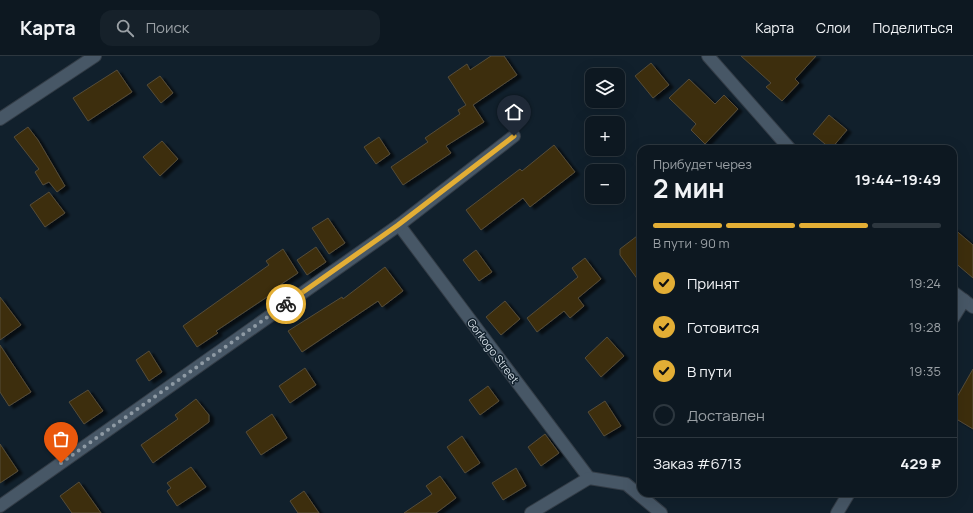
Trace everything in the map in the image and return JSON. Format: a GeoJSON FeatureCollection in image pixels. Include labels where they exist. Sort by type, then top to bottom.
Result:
{"type":"FeatureCollection","features":[{"type":"Feature","properties":{"kind":"street"},"geometry":{"type":"LineString","coordinates":[[0,119],[95,56]]}},
{"type":"Feature","properties":{"kind":"street"},"geometry":{"type":"LineString","coordinates":[[708,56],[786,145]]}},
{"type":"Feature","properties":{"kind":"street"},"geometry":{"type":"LineString","coordinates":[[0,506],[398,225],[514,136]]}},
{"type":"Feature","properties":{"kind":"street","name":"Gorkogo Street"},"geometry":{"type":"LineString","coordinates":[[398,225],[588,478]]}},
{"type":"Feature","properties":{"kind":"street"},"geometry":{"type":"LineString","coordinates":[[957,295],[968,303],[957,314]]}},
{"type":"Feature","properties":{"kind":"street"},"geometry":{"type":"LineString","coordinates":[[531,513],[588,478],[626,484],[637,493]]}},
{"type":"Feature","properties":{"kind":"street"},"geometry":{"type":"LineString","coordinates":[[642,497],[661,513]]}},
{"type":"Feature","properties":{"kind":"street"},"geometry":{"type":"LineString","coordinates":[[837,513],[847,497]]}},
{"type":"Feature","properties":{"kind":"building"},"geometry":{"type":"Polygon","coordinates":[[[491,56],[504,56],[517,75],[473,105],[484,122],[446,146],[451,153],[403,185],[391,167],[428,142],[425,138],[460,114],[458,110],[466,105],[448,77],[467,64],[470,70],[491,56]]]}},
{"type":"Feature","properties":{"kind":"building"},"geometry":{"type":"Polygon","coordinates":[[[741,56],[816,56],[795,79],[799,83],[782,101],[766,87],[771,83],[741,56]]]}},
{"type":"Feature","properties":{"kind":"building"},"geometry":{"type":"Polygon","coordinates":[[[651,63],[669,85],[653,98],[635,76],[651,63]]]}},
{"type":"Feature","properties":{"kind":"building"},"geometry":{"type":"Polygon","coordinates":[[[117,70],[132,92],[88,121],[73,98],[117,70]]]}},
{"type":"Feature","properties":{"kind":"building"},"geometry":{"type":"Polygon","coordinates":[[[160,76],[173,93],[161,103],[147,85],[160,76]]]}},
{"type":"Feature","properties":{"kind":"building"},"geometry":{"type":"Polygon","coordinates":[[[689,79],[715,104],[724,95],[738,109],[705,144],[691,130],[696,124],[669,98],[689,79]]]}},
{"type":"Feature","properties":{"kind":"building"},"geometry":{"type":"Polygon","coordinates":[[[829,115],[847,130],[834,145],[826,145],[813,134],[829,115]]]}},
{"type":"Feature","properties":{"kind":"building"},"geometry":{"type":"Polygon","coordinates":[[[28,127],[38,140],[65,186],[57,192],[49,182],[43,185],[35,172],[39,169],[14,137],[28,127]]]}},
{"type":"Feature","properties":{"kind":"building"},"geometry":{"type":"Polygon","coordinates":[[[379,137],[390,154],[376,164],[364,147],[379,137]]]}},
{"type":"Feature","properties":{"kind":"building"},"geometry":{"type":"Polygon","coordinates":[[[162,141],[178,159],[160,176],[143,157],[162,141]]]}},
{"type":"Feature","properties":{"kind":"building"},"geometry":{"type":"Polygon","coordinates":[[[554,145],[575,172],[530,207],[523,198],[481,230],[466,210],[520,169],[522,171],[554,145]]]}},
{"type":"Feature","properties":{"kind":"building"},"geometry":{"type":"Polygon","coordinates":[[[49,192],[65,213],[45,227],[30,205],[49,192]]]}},
{"type":"Feature","properties":{"kind":"building"},"geometry":{"type":"Polygon","coordinates":[[[328,218],[345,243],[329,254],[312,228],[328,218]]]}},
{"type":"Feature","properties":{"kind":"building"},"geometry":{"type":"Polygon","coordinates":[[[957,231],[973,245],[973,278],[957,264],[957,231]]]}},
{"type":"Feature","properties":{"kind":"building"},"geometry":{"type":"Polygon","coordinates":[[[637,236],[637,278],[620,255],[620,249],[637,236]]]}},
{"type":"Feature","properties":{"kind":"building"},"geometry":{"type":"Polygon","coordinates":[[[316,247],[326,262],[307,275],[297,260],[316,247]]]}},
{"type":"Feature","properties":{"kind":"building"},"geometry":{"type":"Polygon","coordinates":[[[283,249],[298,273],[274,289],[276,291],[216,331],[218,333],[197,347],[183,326],[269,265],[266,261],[283,249]]]}},
{"type":"Feature","properties":{"kind":"building"},"geometry":{"type":"Polygon","coordinates":[[[476,250],[492,272],[479,281],[463,260],[476,250]]]}},
{"type":"Feature","properties":{"kind":"building"},"geometry":{"type":"Polygon","coordinates":[[[585,258],[601,279],[578,298],[584,306],[570,318],[564,311],[537,332],[527,318],[578,277],[572,268],[585,258]]]}},
{"type":"Feature","properties":{"kind":"building"},"geometry":{"type":"Polygon","coordinates":[[[385,267],[403,291],[382,307],[378,301],[302,352],[288,331],[342,297],[343,299],[385,267]]]}},
{"type":"Feature","properties":{"kind":"building"},"geometry":{"type":"Polygon","coordinates":[[[0,297],[21,325],[0,340],[0,297]]]}},
{"type":"Feature","properties":{"kind":"building"},"geometry":{"type":"Polygon","coordinates":[[[505,301],[520,319],[501,335],[486,317],[505,301]]]}},
{"type":"Feature","properties":{"kind":"building"},"geometry":{"type":"Polygon","coordinates":[[[607,337],[624,356],[601,377],[585,358],[607,337]]]}},
{"type":"Feature","properties":{"kind":"building"},"geometry":{"type":"Polygon","coordinates":[[[0,345],[31,392],[9,406],[0,392],[0,345]]]}},
{"type":"Feature","properties":{"kind":"building"},"geometry":{"type":"Polygon","coordinates":[[[149,351],[162,372],[149,381],[136,360],[149,351]]]}},
{"type":"Feature","properties":{"kind":"building"},"geometry":{"type":"Polygon","coordinates":[[[305,368],[316,385],[290,403],[279,386],[305,368]]]}},
{"type":"Feature","properties":{"kind":"building"},"geometry":{"type":"Polygon","coordinates":[[[973,369],[973,429],[957,419],[957,397],[973,369]]]}},
{"type":"Feature","properties":{"kind":"building"},"geometry":{"type":"Polygon","coordinates":[[[488,386],[499,401],[480,415],[469,400],[488,386]]]}},
{"type":"Feature","properties":{"kind":"building"},"geometry":{"type":"Polygon","coordinates":[[[88,390],[103,411],[84,424],[69,402],[88,390]]]}},
{"type":"Feature","properties":{"kind":"building"},"geometry":{"type":"Polygon","coordinates":[[[196,399],[209,415],[209,422],[153,463],[141,445],[178,419],[175,415],[196,399]]]}},
{"type":"Feature","properties":{"kind":"building"},"geometry":{"type":"Polygon","coordinates":[[[605,401],[621,426],[604,436],[588,412],[605,401]]]}},
{"type":"Feature","properties":{"kind":"building"},"geometry":{"type":"Polygon","coordinates":[[[272,414],[287,438],[261,455],[246,432],[272,414]]]}},
{"type":"Feature","properties":{"kind":"building"},"geometry":{"type":"Polygon","coordinates":[[[545,434],[559,453],[541,466],[528,447],[545,434]]]}},
{"type":"Feature","properties":{"kind":"building"},"geometry":{"type":"Polygon","coordinates":[[[462,436],[480,463],[465,473],[447,447],[462,436]]]}},
{"type":"Feature","properties":{"kind":"building"},"geometry":{"type":"Polygon","coordinates":[[[0,444],[18,471],[0,483],[0,444]]]}},
{"type":"Feature","properties":{"kind":"building"},"geometry":{"type":"Polygon","coordinates":[[[191,467],[206,487],[177,506],[167,491],[171,488],[167,483],[191,467]]]}},
{"type":"Feature","properties":{"kind":"building"},"geometry":{"type":"Polygon","coordinates":[[[516,468],[526,486],[503,500],[492,483],[516,468]]]}},
{"type":"Feature","properties":{"kind":"building"},"geometry":{"type":"Polygon","coordinates":[[[440,476],[456,498],[436,513],[404,513],[432,494],[426,486],[440,476]]]}},
{"type":"Feature","properties":{"kind":"building"},"geometry":{"type":"Polygon","coordinates":[[[79,482],[101,513],[72,513],[60,496],[79,482]]]}},
{"type":"Feature","properties":{"kind":"building"},"geometry":{"type":"Polygon","coordinates":[[[304,491],[319,513],[298,513],[290,501],[304,491]]]}},
{"type":"Feature","properties":{"kind":"way so far"},"geometry":{"type":"LineString","coordinates":[[61,463],[286,304]]}},
{"type":"Feature","properties":{"kind":"route"},"geometry":{"type":"LineString","coordinates":[[286,304],[398,225],[514,136]]}}]}
